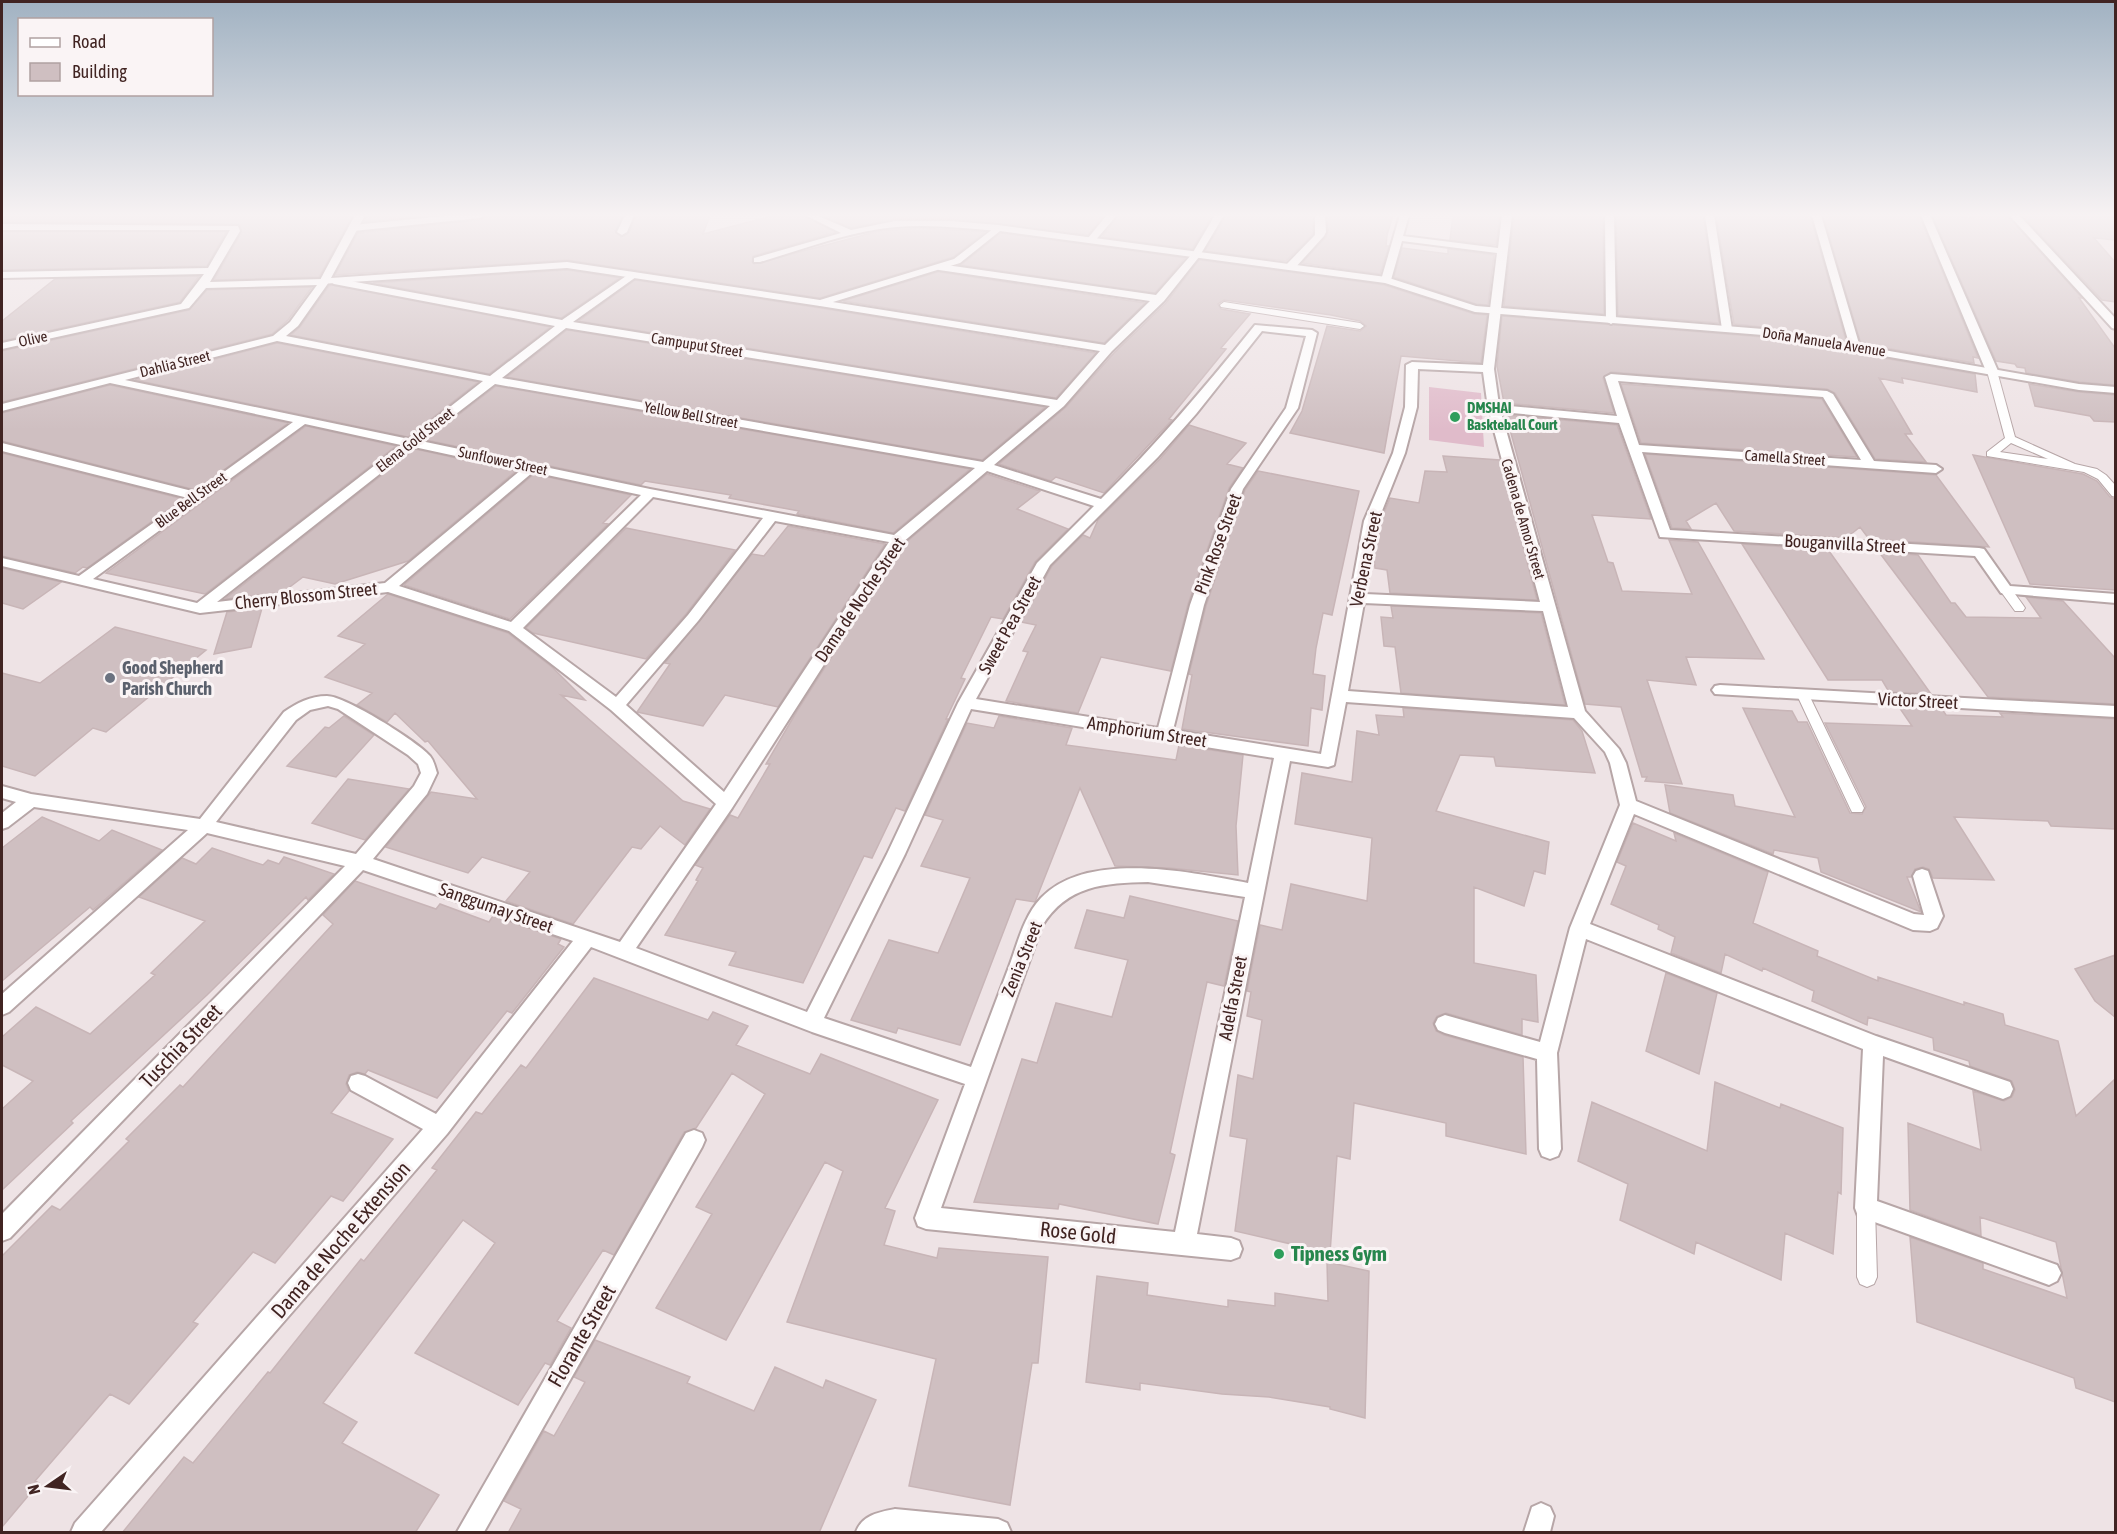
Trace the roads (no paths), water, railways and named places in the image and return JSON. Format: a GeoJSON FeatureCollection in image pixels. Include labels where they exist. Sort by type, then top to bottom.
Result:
{"type":"FeatureCollection","features":[{"type":"Feature","properties":{"kind":"street","name":"Olive"},"geometry":{"type":"LineString","coordinates":[[2,346],[179,308],[189,302],[202,287]]}},
{"type":"Feature","properties":{"kind":"street","name":"Dahlia Street"},"geometry":{"type":"LineString","coordinates":[[2,407],[277,338],[294,324],[325,287]]}},
{"type":"Feature","properties":{"kind":"street","name":"Campuput Street"},"geometry":{"type":"LineString","coordinates":[[355,287],[564,324],[1060,404]]}},
{"type":"Feature","properties":{"kind":"street","name":"Elena Gold Street"},"geometry":{"type":"LineString","coordinates":[[200,608],[564,324],[616,287]]}},
{"type":"Feature","properties":{"kind":"street"},"geometry":{"type":"LineString","coordinates":[[710,287],[1108,349]]}},
{"type":"Feature","properties":{"kind":"street"},"geometry":{"type":"LineString","coordinates":[[820,303],[874,287]]}},
{"type":"Feature","properties":{"kind":"street"},"geometry":{"type":"LineString","coordinates":[[1074,287],[1160,299]]}},
{"type":"Feature","properties":{"kind":"street","name":"Dama de Noche Street"},"geometry":{"type":"LineString","coordinates":[[624,951],[726,803],[897,540],[1060,404],[1108,349],[1170,287]]}},
{"type":"Feature","properties":{"kind":"street","name":"Doña Manuela Avenue"},"geometry":{"type":"LineString","coordinates":[[1406,287],[1474,309],[1789,335],[2079,387],[2115,390]]}},
{"type":"Feature","properties":{"kind":"street","name":"Cadena de Amor Street"},"geometry":{"type":"LineString","coordinates":[[1498,287],[1488,369],[1494,408],[1578,713],[1611,749],[1618,763],[1629,805]]}},
{"type":"Feature","properties":{"kind":"street"},"geometry":{"type":"LineString","coordinates":[[1610,287],[1611,321]]}},
{"type":"Feature","properties":{"kind":"street"},"geometry":{"type":"LineString","coordinates":[[1720,287],[1727,329]]}},
{"type":"Feature","properties":{"kind":"street"},"geometry":{"type":"LineString","coordinates":[[1837,287],[1855,347]]}},
{"type":"Feature","properties":{"kind":"street"},"geometry":{"type":"LineString","coordinates":[[1956,287],[1992,371]]}},
{"type":"Feature","properties":{"kind":"street"},"geometry":{"type":"LineString","coordinates":[[2079,287],[2115,327]]}},
{"type":"Feature","properties":{"kind":"street","name":"Sweet Pea Street"},"geometry":{"type":"LineString","coordinates":[[812,1023],[896,854],[966,703],[1044,564],[1177,428],[1259,327],[1312,333]]}},
{"type":"Feature","properties":{"kind":"street","name":"Pink Rose Street"},"geometry":{"type":"LineString","coordinates":[[1164,734],[1197,605],[1237,489],[1292,408],[1312,333]]}},
{"type":"Feature","properties":{"kind":"street","name":"Yellow Bell Street"},"geometry":{"type":"LineString","coordinates":[[277,338],[494,380],[984,466],[1102,504]]}},
{"type":"Feature","properties":{"kind":"street","name":"Verbena Street"},"geometry":{"type":"LineString","coordinates":[[1328,760],[1371,521],[1399,453],[1411,407],[1412,365],[1488,369]]}},
{"type":"Feature","properties":{"kind":"street"},"geometry":{"type":"LineString","coordinates":[[1634,448],[1611,377],[1827,394],[1870,464]]}},
{"type":"Feature","properties":{"kind":"street","name":"Sunflower Street"},"geometry":{"type":"LineString","coordinates":[[110,380],[650,493],[897,540]]}},
{"type":"Feature","properties":{"kind":"street"},"geometry":{"type":"LineString","coordinates":[[1494,408],[1624,420]]}},
{"type":"Feature","properties":{"kind":"street","name":"Blue Bell Street"},"geometry":{"type":"LineString","coordinates":[[81,581],[302,421]]}},
{"type":"Feature","properties":{"kind":"street"},"geometry":{"type":"LineString","coordinates":[[2,447],[196,496]]}},
{"type":"Feature","properties":{"kind":"street","name":"Camella Street"},"geometry":{"type":"LineString","coordinates":[[1634,448],[1936,469]]}},
{"type":"Feature","properties":{"kind":"street","name":"Bouganvilla Street"},"geometry":{"type":"LineString","coordinates":[[1634,448],[1665,534],[1979,552],[2006,590]]}},
{"type":"Feature","properties":{"kind":"street"},"geometry":{"type":"LineString","coordinates":[[389,587],[532,467]]}},
{"type":"Feature","properties":{"kind":"street"},"geometry":{"type":"LineString","coordinates":[[514,628],[650,493]]}},
{"type":"Feature","properties":{"kind":"street"},"geometry":{"type":"LineString","coordinates":[[616,706],[693,618],[772,516]]}},
{"type":"Feature","properties":{"kind":"street","name":"Cherry Blossom Street"},"geometry":{"type":"LineString","coordinates":[[2,562],[200,608],[389,587],[514,628],[616,706],[726,803]]}},
{"type":"Feature","properties":{"kind":"street"},"geometry":{"type":"LineString","coordinates":[[2006,590],[2115,599]]}},
{"type":"Feature","properties":{"kind":"street"},"geometry":{"type":"LineString","coordinates":[[1358,598],[1548,607]]}},
{"type":"Feature","properties":{"kind":"street","name":"Victor Street"},"geometry":{"type":"LineString","coordinates":[[1720,690],[2115,712]]}},
{"type":"Feature","properties":{"kind":"street"},"geometry":{"type":"LineString","coordinates":[[1340,696],[1578,713]]}},
{"type":"Feature","properties":{"kind":"street","name":"Tuschia Street"},"geometry":{"type":"LineString","coordinates":[[2,1230],[360,862],[421,790],[429,773],[426,761],[343,705],[328,701],[306,705],[290,716],[204,826]]}},
{"type":"Feature","properties":{"kind":"street","name":"Amphorium Street"},"geometry":{"type":"LineString","coordinates":[[966,703],[1328,760]]}},
{"type":"Feature","properties":{"kind":"street","name":"Adelfa Street"},"geometry":{"type":"LineString","coordinates":[[1184,1244],[1283,753]]}},
{"type":"Feature","properties":{"kind":"street","name":"Sanggumay Street"},"geometry":{"type":"LineString","coordinates":[[2,792],[31,800],[204,826],[360,862],[587,938],[812,1023],[976,1078]]}},
{"type":"Feature","properties":{"kind":"street"},"geometry":{"type":"LineString","coordinates":[[2,822],[31,800]]}},
{"type":"Feature","properties":{"kind":"street"},"geometry":{"type":"LineString","coordinates":[[1550,1149],[1547,1053],[1579,928],[1629,805],[1913,922],[1930,923],[1934,916],[1922,876]]}},
{"type":"Feature","properties":{"kind":"street"},"geometry":{"type":"LineString","coordinates":[[2,1006],[204,826]]}},
{"type":"Feature","properties":{"kind":"street","name":"Zenia Street"},"geometry":{"type":"LineString","coordinates":[[926,1218],[1034,924],[1050,901],[1079,884],[1109,876],[1151,876],[1254,891]]}},
{"type":"Feature","properties":{"kind":"street"},"geometry":{"type":"LineString","coordinates":[[1579,928],[1873,1044],[2003,1089]]}},
{"type":"Feature","properties":{"kind":"street","name":"Dama de Noche Extension"},"geometry":{"type":"LineString","coordinates":[[84,1533],[439,1128],[587,938]]}},
{"type":"Feature","properties":{"kind":"street"},"geometry":{"type":"LineString","coordinates":[[1445,1024],[1547,1053]]}},
{"type":"Feature","properties":{"kind":"street"},"geometry":{"type":"LineString","coordinates":[[1873,1044],[1866,1208],[2049,1273]]}},
{"type":"Feature","properties":{"kind":"street"},"geometry":{"type":"LineString","coordinates":[[358,1083],[439,1128]]}},
{"type":"Feature","properties":{"kind":"street","name":"Florante Street"},"geometry":{"type":"LineString","coordinates":[[470,1533],[694,1140]]}},
{"type":"Feature","properties":{"kind":"street","name":"Rose Gold"},"geometry":{"type":"LineString","coordinates":[[926,1218],[1231,1249]]}},
{"type":"Feature","properties":{"kind":"street"},"geometry":{"type":"LineString","coordinates":[[869,1533],[880,1525],[896,1522],[998,1533]]}},
{"type":"Feature","properties":{"kind":"lane"},"geometry":{"type":"LineString","coordinates":[[1224,305],[1360,326]]}},
{"type":"Feature","properties":{"kind":"lane"},"geometry":{"type":"LineString","coordinates":[[1278,328],[1288,315]]}},
{"type":"Feature","properties":{"kind":"lane"},"geometry":{"type":"LineString","coordinates":[[1992,371],[2010,439]]}},
{"type":"Feature","properties":{"kind":"lane"},"geometry":{"type":"LineString","coordinates":[[2010,439],[1991,454],[2097,471],[2105,477],[2115,494]]}},
{"type":"Feature","properties":{"kind":"lane"},"geometry":{"type":"LineString","coordinates":[[2010,439],[2072,466]]}},
{"type":"Feature","properties":{"kind":"lane"},"geometry":{"type":"LineString","coordinates":[[2006,590],[2019,608]]}},
{"type":"Feature","properties":{"kind":"lane"},"geometry":{"type":"LineString","coordinates":[[1803,695],[1857,808]]}},
{"type":"Feature","properties":{"kind":"lane"},"geometry":{"type":"LineString","coordinates":[[1866,1208],[1868,1277]]}},
{"type":"Feature","properties":{"kind":"place","name":"DMSHAI Baskteball Court"},"geometry":{"type":"Point","coordinates":[1455,417]}},
{"type":"Feature","properties":{"kind":"place","name":"Good Shepherd Parish Church"},"geometry":{"type":"Point","coordinates":[110,678]}},
{"type":"Feature","properties":{"kind":"place","name":"Tipness Gym"},"geometry":{"type":"Point","coordinates":[1279,1254]}}]}
